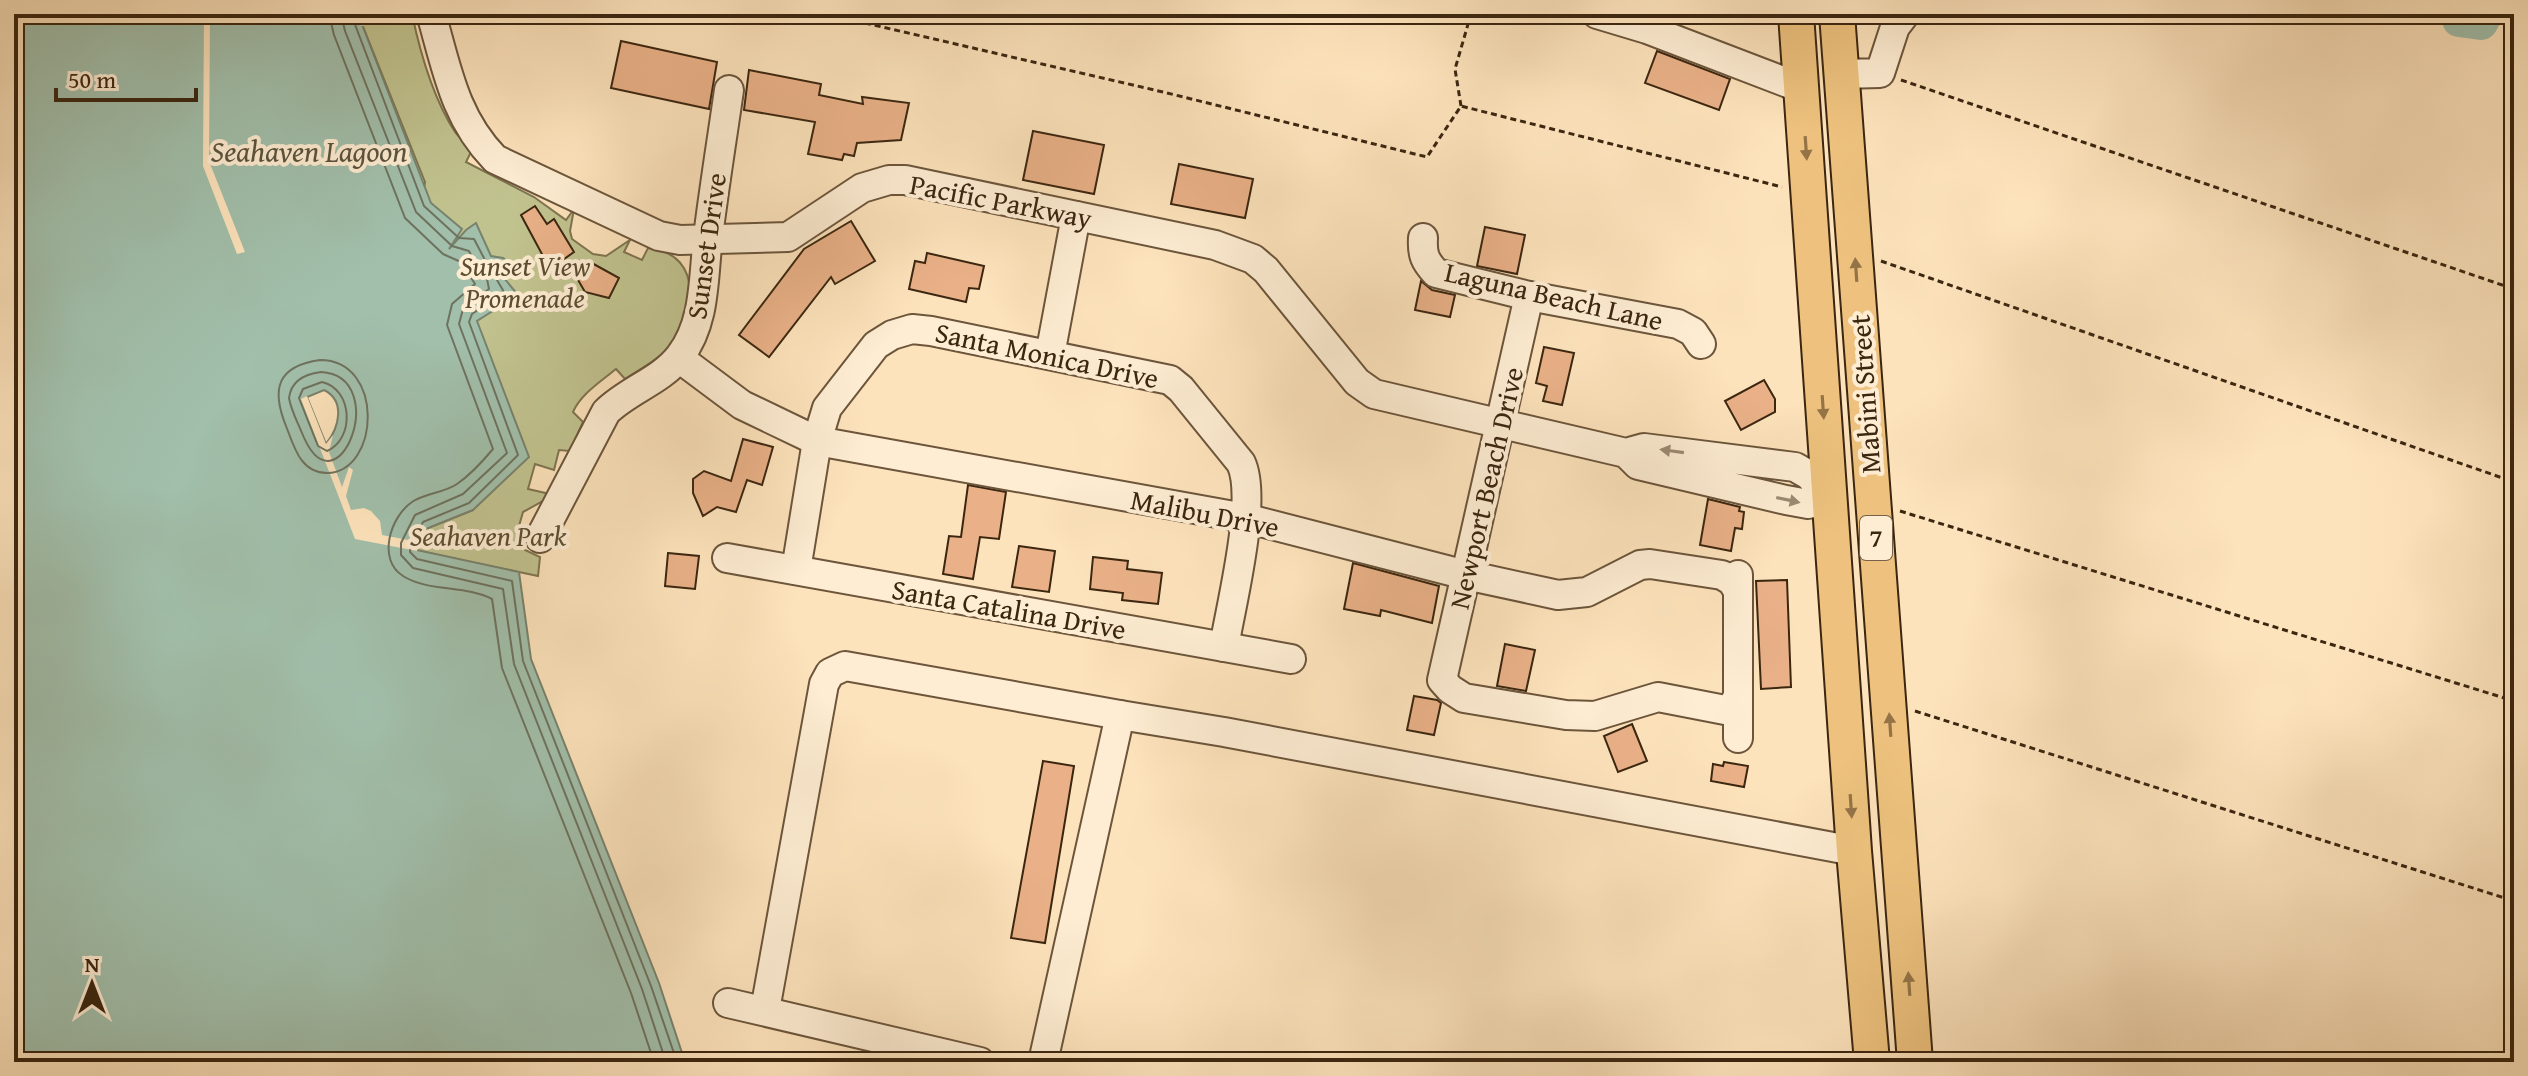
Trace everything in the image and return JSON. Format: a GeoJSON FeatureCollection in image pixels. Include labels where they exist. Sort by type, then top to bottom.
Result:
{"type":"FeatureCollection","features":[{"type":"Feature","properties":{"kind":"main road","name":"Mabini Street"},"geometry":{"type":"LineString","coordinates":[[1796,14],[1854,851],[1872,1062]]}},
{"type":"Feature","properties":{"kind":"main road","name":"Mabini Street"},"geometry":{"type":"LineString","coordinates":[[1837,14],[1915,1062]]}},
{"type":"Feature","properties":{"kind":"main road"},"geometry":{"type":"LineString","coordinates":[[1870,459],[1830,499],[1858,536],[1877,549]]}},
{"type":"Feature","properties":{"kind":"street"},"geometry":{"type":"LineString","coordinates":[[1597,14],[1647,29],[1801,88]]}},
{"type":"Feature","properties":{"kind":"street"},"geometry":{"type":"LineString","coordinates":[[1841,74],[1880,73],[1895,27],[1905,14]]}},
{"type":"Feature","properties":{"kind":"street","name":"Pacific Parkway"},"geometry":{"type":"LineString","coordinates":[[432,17],[465,122],[495,159],[659,236],[680,240],[788,237],[862,188],[889,180],[905,180],[1215,245],[1253,259],[1266,270],[1366,389],[1386,397],[1626,453],[1644,448],[1748,476],[1795,467],[1809,475],[1830,499]]}},
{"type":"Feature","properties":{"kind":"street","name":"Sunset Drive"},"geometry":{"type":"LineString","coordinates":[[540,538],[606,412],[620,398],[663,373],[679,358],[692,338],[701,313],[729,90]]}},
{"type":"Feature","properties":{"kind":"street"},"geometry":{"type":"LineString","coordinates":[[1050,355],[1076,216]]}},
{"type":"Feature","properties":{"kind":"street","name":"Laguna Beach Lane"},"geometry":{"type":"LineString","coordinates":[[1423,238],[1422,253],[1426,263],[1436,273],[1529,296],[1678,324],[1693,332],[1701,344]]}},
{"type":"Feature","properties":{"kind":"street","name":"Newport Beach Drive"},"geometry":{"type":"LineString","coordinates":[[1529,296],[1442,680],[1464,698],[1566,715],[1595,716],[1658,697],[1725,710],[1738,697]]}},
{"type":"Feature","properties":{"kind":"street","name":"Santa Monica Drive"},"geometry":{"type":"LineString","coordinates":[[796,570],[817,441],[827,408],[876,345],[892,335],[912,329],[931,331],[1170,380],[1181,389],[1241,463],[1245,473],[1245,518],[1224,647]]}},
{"type":"Feature","properties":{"kind":"street","name":"Malibu Drive"},"geometry":{"type":"LineString","coordinates":[[679,358],[742,405],[817,441],[1245,518],[1466,575],[1558,595],[1587,592],[1640,565],[1722,575],[1738,581],[1738,697]]}},
{"type":"Feature","properties":{"kind":"street","name":"Santa Catalina Drive"},"geometry":{"type":"LineString","coordinates":[[727,558],[1291,659]]}},
{"type":"Feature","properties":{"kind":"street"},"geometry":{"type":"LineString","coordinates":[[765,1010],[824,684],[830,673],[845,666],[1854,851]]}},
{"type":"Feature","properties":{"kind":"street"},"geometry":{"type":"LineString","coordinates":[[1738,697],[1738,738]]}},
{"type":"Feature","properties":{"kind":"street"},"geometry":{"type":"LineString","coordinates":[[1043,1062],[1120,715]]}},
{"type":"Feature","properties":{"kind":"street"},"geometry":{"type":"LineString","coordinates":[[728,1003],[948,1059],[980,1062]]}},
{"type":"Feature","properties":{"kind":"path"},"geometry":{"type":"LineString","coordinates":[[826,14],[1427,157],[1461,106],[1455,69],[1471,14]]}},
{"type":"Feature","properties":{"kind":"path"},"geometry":{"type":"LineString","coordinates":[[1880,73],[2514,289]]}},
{"type":"Feature","properties":{"kind":"path"},"geometry":{"type":"LineString","coordinates":[[1461,106],[1809,193]]}},
{"type":"Feature","properties":{"kind":"path"},"geometry":{"type":"LineString","coordinates":[[1854,252],[2514,482]]}},
{"type":"Feature","properties":{"kind":"path"},"geometry":{"type":"LineString","coordinates":[[1873,503],[2514,701]]}},
{"type":"Feature","properties":{"kind":"path"},"geometry":{"type":"LineString","coordinates":[[1888,703],[2514,901]]}},
{"type":"Feature","properties":{"kind":"green space"},"geometry":{"type":"Polygon","coordinates":[[[358,14],[412,14],[423,59],[440,105],[455,132],[473,148],[466,162],[534,197],[566,220],[574,209],[570,231],[572,239],[593,254],[606,256],[630,240],[624,252],[642,260],[648,248],[667,253],[680,263],[687,276],[690,292],[688,308],[673,341],[658,358],[625,379],[616,369],[592,389],[573,412],[583,422],[570,451],[559,450],[554,470],[535,464],[528,489],[554,495],[523,512],[517,533],[525,550],[540,557],[538,576],[417,551],[428,528],[473,510],[423,196],[425,182],[358,14]]]}},
{"type":"Feature","properties":{"kind":"water","name":"Seahaven Lagoon"},"geometry":{"type":"Polygon","coordinates":[[[14,14],[358,14],[431,203],[462,229],[449,249],[476,223],[491,256],[508,262],[504,278],[518,295],[477,321],[529,457],[473,510],[428,528],[417,550],[519,572],[531,659],[659,983],[685,1062],[14,1062],[14,14]],[[324,390],[307,397],[326,444],[338,415],[331,395],[324,390]]]}},
{"type":"Feature","properties":{"kind":"pier"},"geometry":{"type":"Polygon","coordinates":[[[204,14],[210,14],[209,161],[245,252],[237,254],[203,166],[204,14]]]}},
{"type":"Feature","properties":{"kind":"pier"},"geometry":{"type":"Polygon","coordinates":[[[327,14],[359,14],[364,26],[336,20],[327,14]]]}},
{"type":"Feature","properties":{"kind":"pier"},"geometry":{"type":"Polygon","coordinates":[[[307,396],[326,444],[333,435],[329,452],[342,487],[349,467],[353,470],[346,496],[351,510],[364,508],[371,511],[380,521],[382,535],[419,542],[417,551],[355,539],[301,399],[307,396]]]}},
{"type":"Feature","properties":{"kind":"building"},"geometry":{"type":"Polygon","coordinates":[[[621,41],[717,62],[709,109],[611,88],[621,41]]]}},
{"type":"Feature","properties":{"kind":"building"},"geometry":{"type":"Polygon","coordinates":[[[1657,51],[1730,79],[1719,110],[1645,83],[1657,51]]]}},
{"type":"Feature","properties":{"kind":"building"},"geometry":{"type":"Polygon","coordinates":[[[749,70],[821,84],[819,95],[863,104],[862,97],[909,103],[901,140],[857,143],[854,156],[844,154],[842,160],[808,154],[815,122],[744,110],[749,70]]]}},
{"type":"Feature","properties":{"kind":"building"},"geometry":{"type":"Polygon","coordinates":[[[1033,131],[1104,145],[1094,194],[1023,180],[1033,131]]]}},
{"type":"Feature","properties":{"kind":"building"},"geometry":{"type":"Polygon","coordinates":[[[1179,164],[1253,179],[1245,218],[1171,204],[1179,164]]]}},
{"type":"Feature","properties":{"kind":"building"},"geometry":{"type":"Polygon","coordinates":[[[535,206],[547,224],[554,219],[574,252],[550,269],[521,215],[535,206]]]}},
{"type":"Feature","properties":{"kind":"building"},"geometry":{"type":"Polygon","coordinates":[[[851,221],[875,261],[835,284],[831,277],[769,357],[739,335],[804,249],[851,221]]]}},
{"type":"Feature","properties":{"kind":"building"},"geometry":{"type":"Polygon","coordinates":[[[1485,227],[1525,235],[1517,274],[1477,266],[1485,227]]]}},
{"type":"Feature","properties":{"kind":"building"},"geometry":{"type":"Polygon","coordinates":[[[927,253],[984,266],[979,289],[969,288],[966,302],[909,289],[915,261],[925,263],[927,253]]]}},
{"type":"Feature","properties":{"kind":"building"},"geometry":{"type":"Polygon","coordinates":[[[590,262],[619,278],[609,298],[585,292],[574,273],[590,262]]]}},
{"type":"Feature","properties":{"kind":"building"},"geometry":{"type":"Polygon","coordinates":[[[1421,281],[1432,290],[1455,295],[1450,317],[1415,310],[1421,281]]]}},
{"type":"Feature","properties":{"kind":"building"},"geometry":{"type":"Polygon","coordinates":[[[1544,347],[1574,353],[1562,405],[1543,401],[1547,386],[1536,383],[1544,347]]]}},
{"type":"Feature","properties":{"kind":"building"},"geometry":{"type":"Polygon","coordinates":[[[1764,380],[1775,399],[1775,412],[1741,430],[1725,401],[1764,380]]]}},
{"type":"Feature","properties":{"kind":"building"},"geometry":{"type":"Polygon","coordinates":[[[743,439],[773,447],[762,485],[747,480],[736,512],[717,507],[703,516],[693,493],[693,479],[704,471],[731,481],[743,439]]]}},
{"type":"Feature","properties":{"kind":"building"},"geometry":{"type":"Polygon","coordinates":[[[968,485],[1006,492],[999,539],[980,537],[973,579],[943,574],[949,536],[961,537],[968,485]]]}},
{"type":"Feature","properties":{"kind":"building"},"geometry":{"type":"Polygon","coordinates":[[[1708,499],[1740,507],[1739,511],[1744,512],[1742,529],[1735,528],[1731,551],[1700,545],[1708,499]]]}},
{"type":"Feature","properties":{"kind":"building"},"geometry":{"type":"Polygon","coordinates":[[[1019,546],[1055,551],[1049,592],[1012,587],[1019,546]]]}},
{"type":"Feature","properties":{"kind":"building"},"geometry":{"type":"Polygon","coordinates":[[[668,553],[699,556],[695,589],[665,586],[668,553]]]}},
{"type":"Feature","properties":{"kind":"building"},"geometry":{"type":"Polygon","coordinates":[[[1093,557],[1128,561],[1127,569],[1162,573],[1158,604],[1122,600],[1123,593],[1090,589],[1093,557]]]}},
{"type":"Feature","properties":{"kind":"building"},"geometry":{"type":"Polygon","coordinates":[[[1353,563],[1439,586],[1432,623],[1381,610],[1380,616],[1344,609],[1353,563]]]}},
{"type":"Feature","properties":{"kind":"building"},"geometry":{"type":"Polygon","coordinates":[[[1787,580],[1791,687],[1761,689],[1756,581],[1787,580]]]}},
{"type":"Feature","properties":{"kind":"building"},"geometry":{"type":"Polygon","coordinates":[[[1505,644],[1535,650],[1526,691],[1497,686],[1505,644]]]}},
{"type":"Feature","properties":{"kind":"building"},"geometry":{"type":"Polygon","coordinates":[[[1414,696],[1441,703],[1434,735],[1407,730],[1414,696]]]}},
{"type":"Feature","properties":{"kind":"building"},"geometry":{"type":"Polygon","coordinates":[[[1632,724],[1647,761],[1618,772],[1604,736],[1632,724]]]}},
{"type":"Feature","properties":{"kind":"building"},"geometry":{"type":"Polygon","coordinates":[[[1043,761],[1074,766],[1045,943],[1011,938],[1043,761]]]}},
{"type":"Feature","properties":{"kind":"building"},"geometry":{"type":"Polygon","coordinates":[[[1724,762],[1748,766],[1744,787],[1711,781],[1713,764],[1723,766],[1724,762]]]}},
{"type":"Feature","properties":{"kind":"waterway"},"geometry":{"type":"LineString","coordinates":[[2458,14],[2459,20],[2481,23],[2486,14]]}},
{"type":"Feature","properties":{"kind":"park label","name":"Sunset View Promenade"},"geometry":{"type":"Point","coordinates":[525,282]}},
{"type":"Feature","properties":{"kind":"park label","name":"Seahaven Park"},"geometry":{"type":"Point","coordinates":[488,536]}}]}
